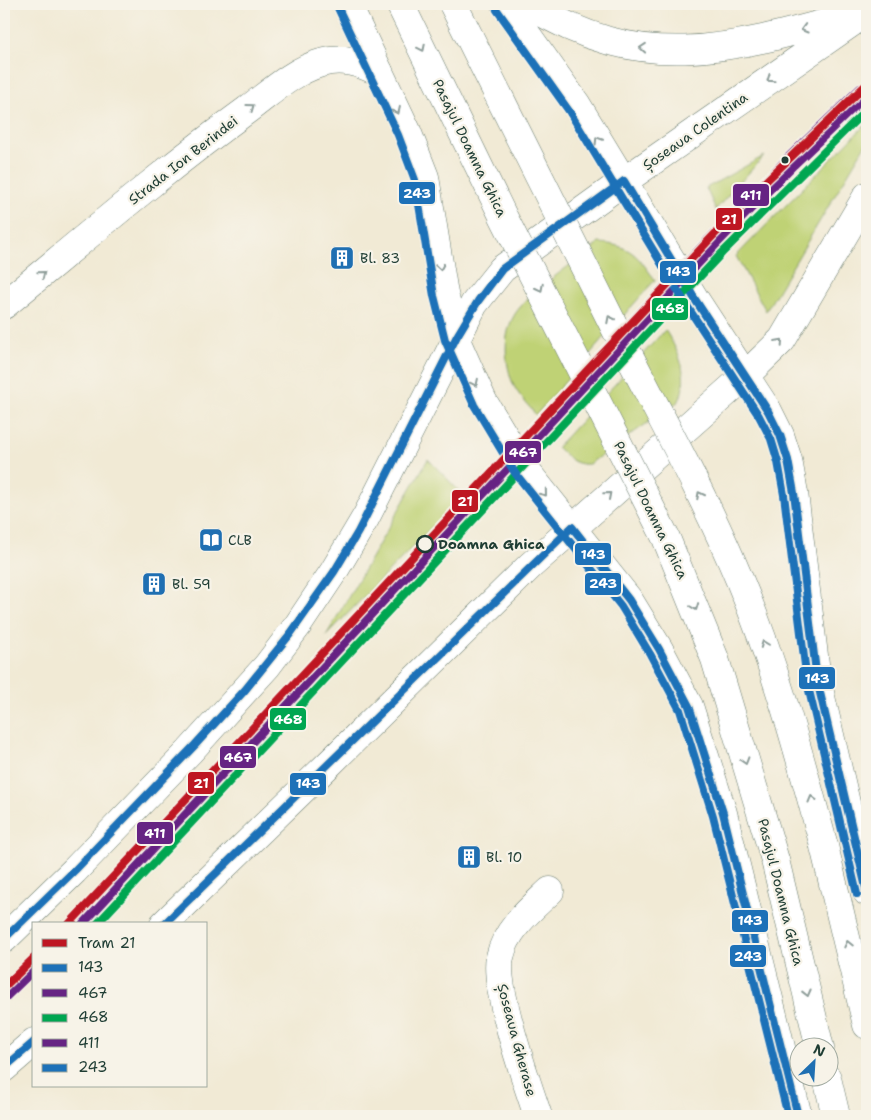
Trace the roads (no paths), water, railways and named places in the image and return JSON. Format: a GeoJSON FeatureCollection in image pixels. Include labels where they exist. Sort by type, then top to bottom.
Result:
{"type":"FeatureCollection","features":[{"type":"Feature","properties":{"kind":"main road"},"geometry":{"type":"LineString","coordinates":[[346,4],[379,72],[425,177],[444,294],[455,338],[483,401],[512,451],[629,600],[660,648],[689,706],[723,813],[798,1116]]}},
{"type":"Feature","properties":{"kind":"main road","name":"Pasajul Doamna Ghica"},"geometry":{"type":"LineString","coordinates":[[400,4],[504,218],[666,538],[686,585],[715,659],[775,860],[818,1038]]}},
{"type":"Feature","properties":{"kind":"main road"},"geometry":{"type":"LineString","coordinates":[[453,4],[548,198],[711,517],[740,581],[768,653],[797,744],[824,846],[867,1025]]}},
{"type":"Feature","properties":{"kind":"main road"},"geometry":{"type":"LineString","coordinates":[[505,4],[576,105],[696,301],[768,411],[780,435],[788,460],[794,493],[816,680],[867,892]]}},
{"type":"Feature","properties":{"kind":"main road"},"geometry":{"type":"LineString","coordinates":[[528,4],[547,16],[583,32],[624,46],[673,50],[711,49],[763,41],[867,12]]}},
{"type":"Feature","properties":{"kind":"main road","name":"Șoseaua Colentina"},"geometry":{"type":"LineString","coordinates":[[4,939],[74,871],[195,746],[267,666],[298,625],[334,571],[366,517],[455,338],[474,304],[502,270],[624,181],[867,12]]}},
{"type":"Feature","properties":{"kind":"main road","name":"Strada Ion Berindei"},"geometry":{"type":"LineString","coordinates":[[4,305],[207,139],[303,69],[322,62],[343,60],[359,63],[379,72]]}},
{"type":"Feature","properties":{"kind":"main road"},"geometry":{"type":"LineString","coordinates":[[166,922],[572,527],[745,376],[782,340],[867,196]]}},
{"type":"Feature","properties":{"kind":"main road","name":"Șoseaua Gherase"},"geometry":{"type":"LineString","coordinates":[[538,1116],[516,1045],[500,980],[500,957],[509,935],[523,917],[550,891]]}},
{"type":"Feature","properties":{"kind":"main road"},"geometry":{"type":"LineString","coordinates":[[4,1068],[32,1044]]}},
{"type":"Feature","properties":{"kind":"main road"},"geometry":{"type":"LineString","coordinates":[[829,1088],[836,1116]]}},
{"type":"Feature","properties":{"kind":"tram line","name":"21"},"geometry":{"type":"LineString","coordinates":[[71,922],[711,238],[766,181],[867,84]]}},
{"type":"Feature","properties":{"kind":"tram line","name":"21"},"geometry":{"type":"LineString","coordinates":[[4,987],[32,960]]}},
{"type":"Feature","properties":{"kind":"place","name":"Bl. 83"},"geometry":{"type":"Point","coordinates":[342,258]}},
{"type":"Feature","properties":{"kind":"place","name":"CLB"},"geometry":{"type":"Point","coordinates":[211,540]}},
{"type":"Feature","properties":{"kind":"place","name":"Doamna Ghica"},"geometry":{"type":"Point","coordinates":[425,544]}},
{"type":"Feature","properties":{"kind":"place","name":"Bl. 59"},"geometry":{"type":"Point","coordinates":[154,584]}},
{"type":"Feature","properties":{"kind":"place","name":"Bl. 10"},"geometry":{"type":"Point","coordinates":[469,857]}}]}
